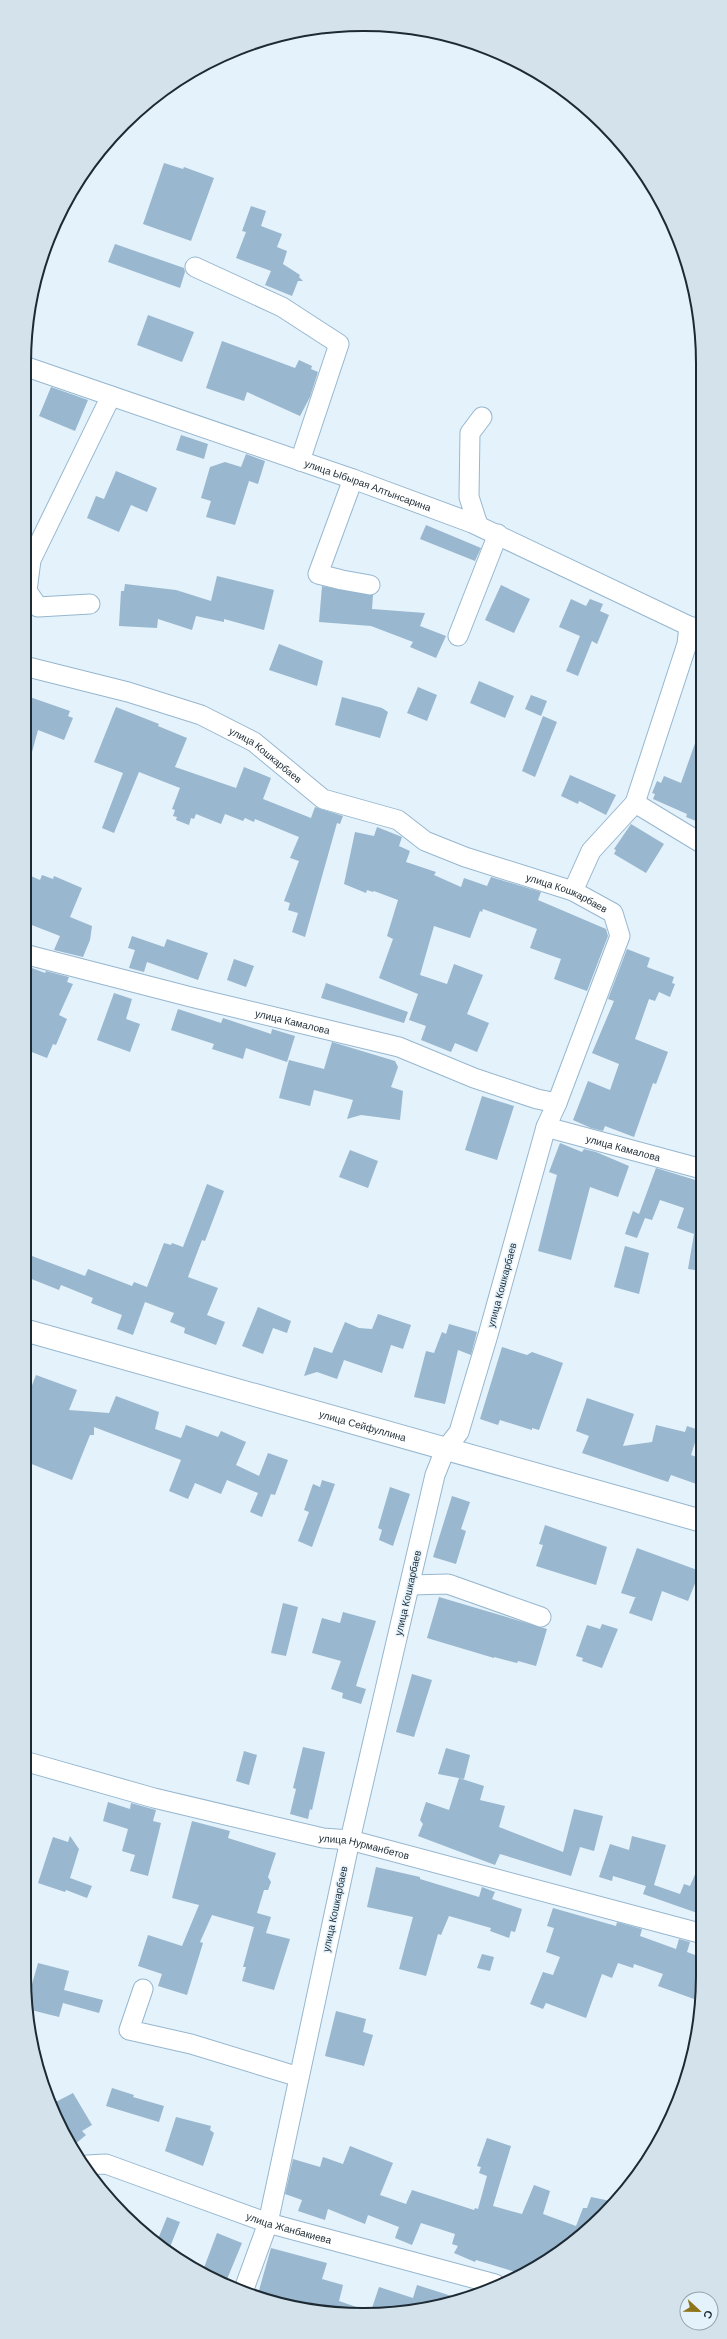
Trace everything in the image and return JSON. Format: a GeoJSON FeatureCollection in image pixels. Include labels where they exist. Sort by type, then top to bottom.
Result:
{"type":"FeatureCollection","features":[{"type":"Feature","properties":{"kind":"street"},"geometry":{"type":"LineString","coordinates":[[195,267],[282,308],[340,344],[300,460]]}},
{"type":"Feature","properties":{"kind":"street","name":"улица Ыбырая Алтынсарина"},"geometry":{"type":"LineString","coordinates":[[31,368],[300,460],[478,526],[498,534],[695,628]]}},
{"type":"Feature","properties":{"kind":"street"},"geometry":{"type":"LineString","coordinates":[[31,551],[111,396]]}},
{"type":"Feature","properties":{"kind":"street"},"geometry":{"type":"LineString","coordinates":[[478,526],[469,497],[470,432],[482,417]]}},
{"type":"Feature","properties":{"kind":"street"},"geometry":{"type":"LineString","coordinates":[[353,479],[318,574],[370,585]]}},
{"type":"Feature","properties":{"kind":"street"},"geometry":{"type":"LineString","coordinates":[[458,636],[498,534]]}},
{"type":"Feature","properties":{"kind":"street"},"geometry":{"type":"LineString","coordinates":[[31,597],[38,607],[90,604]]}},
{"type":"Feature","properties":{"kind":"street"},"geometry":{"type":"LineString","coordinates":[[573,891],[591,852],[635,803],[687,644],[695,628]]}},
{"type":"Feature","properties":{"kind":"street","name":"улица Кошкарбаев"},"geometry":{"type":"LineString","coordinates":[[31,668],[128,692],[201,715],[254,742],[323,799],[398,820],[425,841],[465,856],[573,891],[613,913],[620,936],[558,1103],[546,1127],[488,1335],[459,1432],[445,1450],[435,1475],[350,1840],[268,2223],[245,2286]]}},
{"type":"Feature","properties":{"kind":"street"},"geometry":{"type":"LineString","coordinates":[[635,803],[696,840]]}},
{"type":"Feature","properties":{"kind":"street","name":"улица Камалова"},"geometry":{"type":"LineString","coordinates":[[31,956],[206,1001],[399,1047],[474,1078],[537,1099],[558,1103]]}},
{"type":"Feature","properties":{"kind":"street","name":"улица Камалова"},"geometry":{"type":"LineString","coordinates":[[546,1127],[696,1167]]}},
{"type":"Feature","properties":{"kind":"street","name":"улица Сейфуллина"},"geometry":{"type":"LineString","coordinates":[[31,1332],[696,1520]]}},
{"type":"Feature","properties":{"kind":"street"},"geometry":{"type":"LineString","coordinates":[[410,1585],[448,1584],[541,1616]]}},
{"type":"Feature","properties":{"kind":"street","name":"улица Нурманбетов"},"geometry":{"type":"LineString","coordinates":[[31,1763],[177,1803],[323,1838],[350,1840],[696,1932]]}},
{"type":"Feature","properties":{"kind":"street"},"geometry":{"type":"LineString","coordinates":[[144,1989],[129,2030],[191,2044],[299,2077]]}},
{"type":"Feature","properties":{"kind":"street","name":"улица Жанбакиева"},"geometry":{"type":"LineString","coordinates":[[90,2165],[106,2164],[268,2223],[491,2283]]}},
{"type":"Feature","properties":{"kind":"building"},"geometry":{"type":"Polygon","coordinates":[[[164,163],[183,169],[184,167],[214,178],[191,241],[143,224],[164,163]]]}},
{"type":"Feature","properties":{"kind":"building"},"geometry":{"type":"Polygon","coordinates":[[[251,206],[266,211],[261,226],[282,234],[277,247],[287,251],[283,264],[300,275],[299,277],[303,281],[298,281],[292,296],[265,285],[271,271],[236,258],[246,232],[242,231],[251,206]]]}},
{"type":"Feature","properties":{"kind":"building"},"geometry":{"type":"Polygon","coordinates":[[[115,244],[184,268],[185,272],[180,288],[108,262],[115,244]]]}},
{"type":"Feature","properties":{"kind":"building"},"geometry":{"type":"Polygon","coordinates":[[[148,315],[194,332],[182,362],[137,345],[148,315]]]}},
{"type":"Feature","properties":{"kind":"building"},"geometry":{"type":"Polygon","coordinates":[[[222,341],[295,368],[299,360],[312,366],[311,369],[318,372],[310,397],[300,416],[247,392],[244,401],[206,388],[222,341]]]}},
{"type":"Feature","properties":{"kind":"building"},"geometry":{"type":"Polygon","coordinates":[[[51,387],[88,400],[75,431],[39,416],[51,387]]]}},
{"type":"Feature","properties":{"kind":"building"},"geometry":{"type":"Polygon","coordinates":[[[181,435],[208,444],[204,459],[176,450],[181,435]]]}},
{"type":"Feature","properties":{"kind":"building"},"geometry":{"type":"Polygon","coordinates":[[[246,454],[265,461],[258,484],[249,481],[235,525],[206,517],[211,501],[201,498],[210,467],[225,462],[241,467],[246,454]]]}},
{"type":"Feature","properties":{"kind":"building"},"geometry":{"type":"Polygon","coordinates":[[[116,471],[157,488],[147,512],[131,505],[119,532],[87,518],[96,496],[104,499],[116,471]]]}},
{"type":"Feature","properties":{"kind":"building"},"geometry":{"type":"Polygon","coordinates":[[[426,525],[481,548],[475,561],[420,539],[426,525]]]}},
{"type":"Feature","properties":{"kind":"building"},"geometry":{"type":"Polygon","coordinates":[[[217,576],[274,590],[264,630],[224,619],[224,622],[196,616],[192,630],[158,619],[157,628],[119,626],[121,591],[124,591],[125,584],[176,590],[211,601],[217,576]]]}},
{"type":"Feature","properties":{"kind":"building"},"geometry":{"type":"Polygon","coordinates":[[[501,585],[530,599],[514,633],[485,620],[501,585]]]}},
{"type":"Feature","properties":{"kind":"building"},"geometry":{"type":"Polygon","coordinates":[[[322,586],[373,595],[372,609],[425,613],[420,626],[446,636],[436,658],[410,647],[413,642],[371,626],[319,622],[322,586]]]}},
{"type":"Feature","properties":{"kind":"building"},"geometry":{"type":"Polygon","coordinates":[[[571,599],[586,606],[590,599],[603,604],[600,611],[609,615],[597,644],[592,641],[578,676],[566,671],[580,636],[559,627],[571,599]]]}},
{"type":"Feature","properties":{"kind":"building"},"geometry":{"type":"Polygon","coordinates":[[[279,644],[323,661],[317,686],[269,670],[279,644]]]}},
{"type":"Feature","properties":{"kind":"building"},"geometry":{"type":"Polygon","coordinates":[[[479,681],[514,696],[505,718],[470,703],[479,681]]]}},
{"type":"Feature","properties":{"kind":"building"},"geometry":{"type":"Polygon","coordinates":[[[418,687],[437,695],[427,721],[407,713],[418,687]]]}},
{"type":"Feature","properties":{"kind":"building"},"geometry":{"type":"Polygon","coordinates":[[[531,695],[547,701],[541,716],[525,709],[531,695]]]}},
{"type":"Feature","properties":{"kind":"building"},"geometry":{"type":"Polygon","coordinates":[[[31,697],[70,711],[68,716],[73,718],[64,740],[38,730],[31,756],[31,697]]]}},
{"type":"Feature","properties":{"kind":"building"},"geometry":{"type":"Polygon","coordinates":[[[342,697],[382,708],[388,712],[380,738],[335,725],[342,697]]]}},
{"type":"Feature","properties":{"kind":"building"},"geometry":{"type":"Polygon","coordinates":[[[116,707],[159,724],[158,726],[187,738],[175,767],[236,788],[244,767],[271,778],[263,799],[311,818],[315,807],[343,816],[340,824],[337,823],[305,937],[292,932],[298,913],[288,910],[290,903],[284,901],[299,861],[290,858],[299,837],[255,819],[254,822],[245,818],[243,821],[225,814],[221,824],[196,814],[194,819],[191,818],[189,825],[176,820],[177,817],[173,816],[175,810],[172,809],[180,788],[139,772],[114,833],[102,828],[123,773],[94,762],[116,707]]]}},
{"type":"Feature","properties":{"kind":"building"},"geometry":{"type":"Polygon","coordinates":[[[543,716],[557,722],[535,777],[522,771],[543,716]]]}},
{"type":"Feature","properties":{"kind":"building"},"geometry":{"type":"Polygon","coordinates":[[[696,740],[696,821],[686,817],[687,814],[653,799],[655,794],[652,793],[657,781],[661,783],[664,776],[681,783],[696,740]]]}},
{"type":"Feature","properties":{"kind":"building"},"geometry":{"type":"Polygon","coordinates":[[[570,775],[616,795],[606,815],[579,801],[578,804],[561,796],[570,775]]]}},
{"type":"Feature","properties":{"kind":"building"},"geometry":{"type":"Polygon","coordinates":[[[631,824],[664,844],[646,873],[614,854],[616,850],[614,849],[631,824]]]}},
{"type":"Feature","properties":{"kind":"building"},"geometry":{"type":"Polygon","coordinates":[[[377,827],[402,837],[399,846],[410,851],[406,862],[436,872],[434,875],[461,887],[464,878],[487,886],[491,877],[541,892],[538,900],[606,929],[608,936],[587,991],[554,979],[561,959],[530,948],[537,929],[483,909],[482,912],[480,911],[470,938],[434,926],[420,975],[447,984],[454,964],[483,975],[467,1014],[489,1023],[477,1052],[455,1043],[451,1052],[421,1040],[426,1026],[409,1020],[418,994],[379,978],[393,939],[387,936],[398,900],[374,891],[367,890],[366,893],[344,884],[355,832],[374,836],[377,827]]]}},
{"type":"Feature","properties":{"kind":"building"},"geometry":{"type":"Polygon","coordinates":[[[42,875],[53,879],[54,876],[82,888],[70,917],[92,926],[90,940],[83,957],[54,950],[60,936],[31,925],[31,876],[40,880],[42,875]]]}},
{"type":"Feature","properties":{"kind":"building"},"geometry":{"type":"Polygon","coordinates":[[[132,936],[164,947],[167,939],[208,953],[198,980],[147,962],[144,972],[129,968],[135,950],[128,948],[132,936]]]}},
{"type":"Feature","properties":{"kind":"building"},"geometry":{"type":"Polygon","coordinates":[[[627,949],[650,958],[647,967],[674,977],[672,983],[675,984],[670,997],[659,992],[655,1001],[649,999],[635,1039],[668,1052],[656,1084],[653,1083],[634,1137],[605,1126],[603,1131],[591,1128],[573,1120],[588,1081],[610,1090],[619,1064],[592,1053],[614,1001],[608,999],[627,949]]]}},
{"type":"Feature","properties":{"kind":"building"},"geometry":{"type":"Polygon","coordinates":[[[234,959],[254,966],[246,987],[227,980],[234,959]]]}},
{"type":"Feature","properties":{"kind":"building"},"geometry":{"type":"Polygon","coordinates":[[[31,968],[45,973],[46,971],[69,977],[67,982],[73,984],[59,1015],[67,1019],[56,1045],[53,1044],[47,1058],[31,1052],[31,968]]]}},
{"type":"Feature","properties":{"kind":"building"},"geometry":{"type":"Polygon","coordinates":[[[326,983],[408,1012],[404,1023],[321,998],[326,983]]]}},
{"type":"Feature","properties":{"kind":"building"},"geometry":{"type":"Polygon","coordinates":[[[114,993],[132,999],[126,1019],[140,1024],[130,1052],[97,1040],[114,993]]]}},
{"type":"Feature","properties":{"kind":"building"},"geometry":{"type":"Polygon","coordinates":[[[178,1009],[221,1023],[223,1018],[271,1034],[272,1029],[295,1036],[287,1062],[246,1048],[243,1059],[212,1049],[214,1044],[171,1030],[178,1009]]]}},
{"type":"Feature","properties":{"kind":"building"},"geometry":{"type":"Polygon","coordinates":[[[332,1042],[395,1061],[398,1067],[391,1087],[403,1091],[400,1120],[361,1115],[347,1119],[353,1100],[314,1090],[310,1106],[279,1098],[289,1060],[324,1069],[332,1042]]]}},
{"type":"Feature","properties":{"kind":"building"},"geometry":{"type":"Polygon","coordinates":[[[482,1096],[514,1106],[497,1160],[465,1150],[482,1096]]]}},
{"type":"Feature","properties":{"kind":"building"},"geometry":{"type":"Polygon","coordinates":[[[560,1143],[582,1152],[584,1149],[596,1152],[629,1166],[618,1197],[590,1187],[571,1260],[538,1251],[557,1175],[549,1172],[560,1143]]]}},
{"type":"Feature","properties":{"kind":"building"},"geometry":{"type":"Polygon","coordinates":[[[350,1150],[378,1161],[368,1188],[339,1177],[350,1150]]]}},
{"type":"Feature","properties":{"kind":"building"},"geometry":{"type":"Polygon","coordinates":[[[656,1168],[696,1180],[696,1270],[688,1269],[694,1234],[677,1228],[684,1208],[660,1200],[652,1220],[645,1218],[637,1238],[625,1234],[633,1211],[639,1214],[656,1168]]]}},
{"type":"Feature","properties":{"kind":"building"},"geometry":{"type":"Polygon","coordinates":[[[207,1184],[224,1191],[205,1241],[202,1240],[188,1277],[218,1288],[207,1315],[225,1322],[216,1345],[184,1333],[185,1328],[170,1322],[174,1313],[145,1302],[133,1335],[117,1329],[122,1315],[91,1303],[93,1298],[61,1285],[59,1290],[31,1279],[31,1256],[85,1276],[88,1269],[132,1286],[134,1282],[147,1287],[164,1243],[171,1245],[172,1243],[183,1247],[207,1184]]]}},
{"type":"Feature","properties":{"kind":"building"},"geometry":{"type":"Polygon","coordinates":[[[625,1246],[649,1253],[639,1294],[614,1287],[625,1246]]]}},
{"type":"Feature","properties":{"kind":"building"},"geometry":{"type":"Polygon","coordinates":[[[258,1307],[291,1321],[287,1333],[273,1328],[263,1354],[242,1346],[258,1307]]]}},
{"type":"Feature","properties":{"kind":"building"},"geometry":{"type":"Polygon","coordinates":[[[378,1314],[411,1325],[403,1349],[391,1345],[382,1373],[344,1360],[337,1379],[317,1372],[304,1376],[314,1347],[332,1353],[345,1322],[359,1328],[372,1329],[378,1314]]]}},
{"type":"Feature","properties":{"kind":"building"},"geometry":{"type":"Polygon","coordinates":[[[449,1324],[477,1332],[471,1355],[458,1350],[445,1404],[414,1397],[426,1351],[434,1353],[442,1332],[446,1334],[449,1324]]]}},
{"type":"Feature","properties":{"kind":"building"},"geometry":{"type":"Polygon","coordinates":[[[502,1347],[527,1355],[532,1352],[563,1363],[539,1430],[532,1428],[532,1430],[500,1420],[498,1425],[480,1419],[502,1347]]]}},
{"type":"Feature","properties":{"kind":"building"},"geometry":{"type":"Polygon","coordinates":[[[36,1375],[77,1390],[69,1410],[109,1413],[116,1396],[159,1412],[155,1429],[181,1438],[186,1425],[218,1437],[221,1431],[246,1442],[236,1465],[259,1476],[268,1453],[288,1460],[275,1495],[271,1494],[262,1517],[250,1512],[258,1493],[227,1480],[221,1494],[195,1483],[188,1499],[169,1491],[181,1460],[94,1427],[94,1435],[90,1435],[72,1480],[31,1464],[31,1388],[36,1375]]]}},
{"type":"Feature","properties":{"kind":"building"},"geometry":{"type":"Polygon","coordinates":[[[587,1398],[634,1414],[623,1446],[652,1442],[656,1425],[685,1432],[687,1426],[696,1429],[696,1439],[691,1455],[696,1457],[696,1484],[671,1475],[668,1482],[582,1453],[589,1436],[576,1431],[587,1398]]]}},
{"type":"Feature","properties":{"kind":"building"},"geometry":{"type":"Polygon","coordinates":[[[322,1480],[335,1484],[312,1547],[298,1541],[309,1512],[304,1510],[313,1484],[320,1487],[322,1480]]]}},
{"type":"Feature","properties":{"kind":"building"},"geometry":{"type":"Polygon","coordinates":[[[390,1487],[410,1494],[393,1546],[379,1540],[382,1530],[378,1528],[390,1487]]]}},
{"type":"Feature","properties":{"kind":"building"},"geometry":{"type":"Polygon","coordinates":[[[452,1496],[470,1502],[461,1529],[466,1531],[456,1564],[433,1557],[452,1496]]]}},
{"type":"Feature","properties":{"kind":"building"},"geometry":{"type":"Polygon","coordinates":[[[545,1525],[607,1547],[596,1585],[536,1566],[543,1545],[539,1544],[545,1525]]]}},
{"type":"Feature","properties":{"kind":"building"},"geometry":{"type":"Polygon","coordinates":[[[637,1548],[696,1570],[696,1581],[688,1601],[662,1591],[652,1621],[629,1613],[635,1598],[637,1598],[621,1593],[637,1548]]]}},
{"type":"Feature","properties":{"kind":"building"},"geometry":{"type":"Polygon","coordinates":[[[439,1597],[547,1629],[536,1666],[518,1661],[517,1663],[494,1658],[427,1638],[439,1597]]]}},
{"type":"Feature","properties":{"kind":"building"},"geometry":{"type":"Polygon","coordinates":[[[283,1603],[298,1607],[286,1656],[271,1653],[283,1603]]]}},
{"type":"Feature","properties":{"kind":"building"},"geometry":{"type":"Polygon","coordinates":[[[343,1612],[376,1621],[356,1686],[366,1689],[361,1704],[342,1698],[343,1693],[331,1689],[341,1661],[312,1653],[322,1618],[340,1623],[343,1612]]]}},
{"type":"Feature","properties":{"kind":"building"},"geometry":{"type":"Polygon","coordinates":[[[602,1624],[618,1629],[602,1668],[582,1661],[583,1658],[576,1656],[587,1625],[600,1629],[602,1624]]]}},
{"type":"Feature","properties":{"kind":"building"},"geometry":{"type":"Polygon","coordinates":[[[412,1674],[432,1680],[414,1737],[396,1732],[412,1674]]]}},
{"type":"Feature","properties":{"kind":"building"},"geometry":{"type":"Polygon","coordinates":[[[303,1747],[325,1752],[312,1810],[310,1809],[308,1819],[290,1814],[296,1789],[293,1788],[303,1747]]]}},
{"type":"Feature","properties":{"kind":"building"},"geometry":{"type":"Polygon","coordinates":[[[446,1748],[470,1755],[464,1779],[438,1774],[446,1748]]]}},
{"type":"Feature","properties":{"kind":"building"},"geometry":{"type":"Polygon","coordinates":[[[244,1751],[257,1755],[249,1785],[236,1781],[244,1751]]]}},
{"type":"Feature","properties":{"kind":"building"},"geometry":{"type":"Polygon","coordinates":[[[459,1778],[484,1786],[480,1800],[505,1806],[499,1827],[563,1852],[574,1809],[603,1816],[594,1851],[580,1847],[571,1876],[500,1854],[495,1865],[418,1836],[423,1824],[420,1820],[426,1802],[449,1810],[459,1778]]]}},
{"type":"Feature","properties":{"kind":"building"},"geometry":{"type":"Polygon","coordinates":[[[108,1802],[130,1809],[131,1803],[156,1810],[153,1821],[161,1823],[148,1876],[130,1871],[135,1855],[122,1851],[128,1829],[103,1821],[108,1802]]]}},
{"type":"Feature","properties":{"kind":"building"},"geometry":{"type":"Polygon","coordinates":[[[192,1821],[230,1831],[228,1838],[276,1853],[268,1877],[271,1882],[268,1890],[264,1890],[257,1913],[271,1917],[266,1933],[290,1939],[274,1990],[242,1981],[246,1967],[243,1967],[254,1927],[212,1915],[200,1942],[203,1943],[187,1995],[158,1986],[162,1974],[138,1966],[148,1935],[182,1946],[199,1905],[172,1898],[192,1821]]]}},
{"type":"Feature","properties":{"kind":"building"},"geometry":{"type":"Polygon","coordinates":[[[70,1836],[79,1849],[70,1878],[92,1886],[87,1898],[66,1890],[65,1892],[38,1883],[53,1837],[68,1842],[70,1836]]]}},
{"type":"Feature","properties":{"kind":"building"},"geometry":{"type":"Polygon","coordinates":[[[632,1836],[666,1845],[654,1885],[680,1894],[684,1884],[690,1886],[696,1872],[696,1913],[643,1894],[646,1886],[613,1876],[612,1881],[599,1877],[610,1844],[629,1850],[632,1836]]]}},
{"type":"Feature","properties":{"kind":"building"},"geometry":{"type":"Polygon","coordinates":[[[376,1867],[420,1877],[420,1879],[479,1897],[482,1887],[495,1892],[492,1899],[522,1909],[515,1932],[511,1931],[509,1938],[490,1931],[491,1928],[449,1916],[441,1935],[438,1934],[426,1976],[399,1969],[413,1917],[367,1907],[376,1867]]]}},
{"type":"Feature","properties":{"kind":"building"},"geometry":{"type":"Polygon","coordinates":[[[553,1908],[616,1926],[617,1922],[642,1929],[640,1936],[676,1949],[679,1939],[690,1942],[687,1952],[696,1955],[694,1999],[658,1986],[663,1974],[634,1964],[633,1968],[618,1963],[612,1978],[602,1974],[586,2018],[546,2003],[543,2009],[530,2004],[543,1972],[553,1975],[560,1957],[546,1952],[554,1928],[547,1926],[553,1908]]]}},
{"type":"Feature","properties":{"kind":"building"},"geometry":{"type":"Polygon","coordinates":[[[482,1954],[494,1957],[490,1971],[477,1968],[482,1954]]]}},
{"type":"Feature","properties":{"kind":"building"},"geometry":{"type":"Polygon","coordinates":[[[38,1963],[69,1971],[64,1990],[103,2000],[99,2013],[63,2003],[59,2017],[33,2011],[31,1986],[38,1963]]]}},
{"type":"Feature","properties":{"kind":"building"},"geometry":{"type":"Polygon","coordinates":[[[336,2011],[366,2019],[363,2032],[373,2035],[364,2066],[325,2056],[336,2011]]]}},
{"type":"Feature","properties":{"kind":"building"},"geometry":{"type":"Polygon","coordinates":[[[112,2088],[134,2095],[133,2097],[164,2106],[159,2122],[106,2106],[112,2088]]]}},
{"type":"Feature","properties":{"kind":"building"},"geometry":{"type":"Polygon","coordinates":[[[73,2093],[92,2125],[82,2131],[86,2135],[77,2143],[65,2123],[56,2102],[73,2093]]]}},
{"type":"Feature","properties":{"kind":"building"},"geometry":{"type":"Polygon","coordinates":[[[176,2117],[211,2126],[210,2130],[214,2133],[203,2166],[165,2151],[176,2117]]]}},
{"type":"Feature","properties":{"kind":"building"},"geometry":{"type":"Polygon","coordinates":[[[487,2138],[511,2146],[493,2206],[522,2214],[534,2185],[550,2191],[543,2214],[576,2226],[583,2208],[587,2208],[591,2197],[608,2201],[599,2211],[566,2239],[548,2252],[515,2272],[476,2260],[475,2262],[454,2253],[458,2246],[452,2244],[455,2234],[421,2223],[412,2245],[395,2238],[399,2227],[368,2215],[365,2224],[328,2209],[325,2220],[298,2211],[302,2200],[285,2194],[293,2159],[320,2167],[323,2157],[343,2164],[350,2146],[393,2163],[380,2195],[406,2204],[412,2190],[474,2210],[475,2208],[478,2209],[487,2176],[479,2173],[481,2167],[477,2166],[487,2138]]]}},
{"type":"Feature","properties":{"kind":"building"},"geometry":{"type":"Polygon","coordinates":[[[167,2217],[180,2222],[170,2246],[159,2237],[167,2217]]]}},
{"type":"Feature","properties":{"kind":"building"},"geometry":{"type":"Polygon","coordinates":[[[217,2233],[242,2243],[227,2279],[204,2267],[217,2233]]]}},
{"type":"Feature","properties":{"kind":"building"},"geometry":{"type":"Polygon","coordinates":[[[271,2248],[327,2263],[322,2279],[343,2285],[339,2301],[359,2308],[299,2302],[259,2291],[271,2248]]]}},
{"type":"Feature","properties":{"kind":"building"},"geometry":{"type":"Polygon","coordinates":[[[417,2285],[452,2296],[407,2305],[372,2308],[379,2287],[413,2298],[417,2285]]]}}]}
